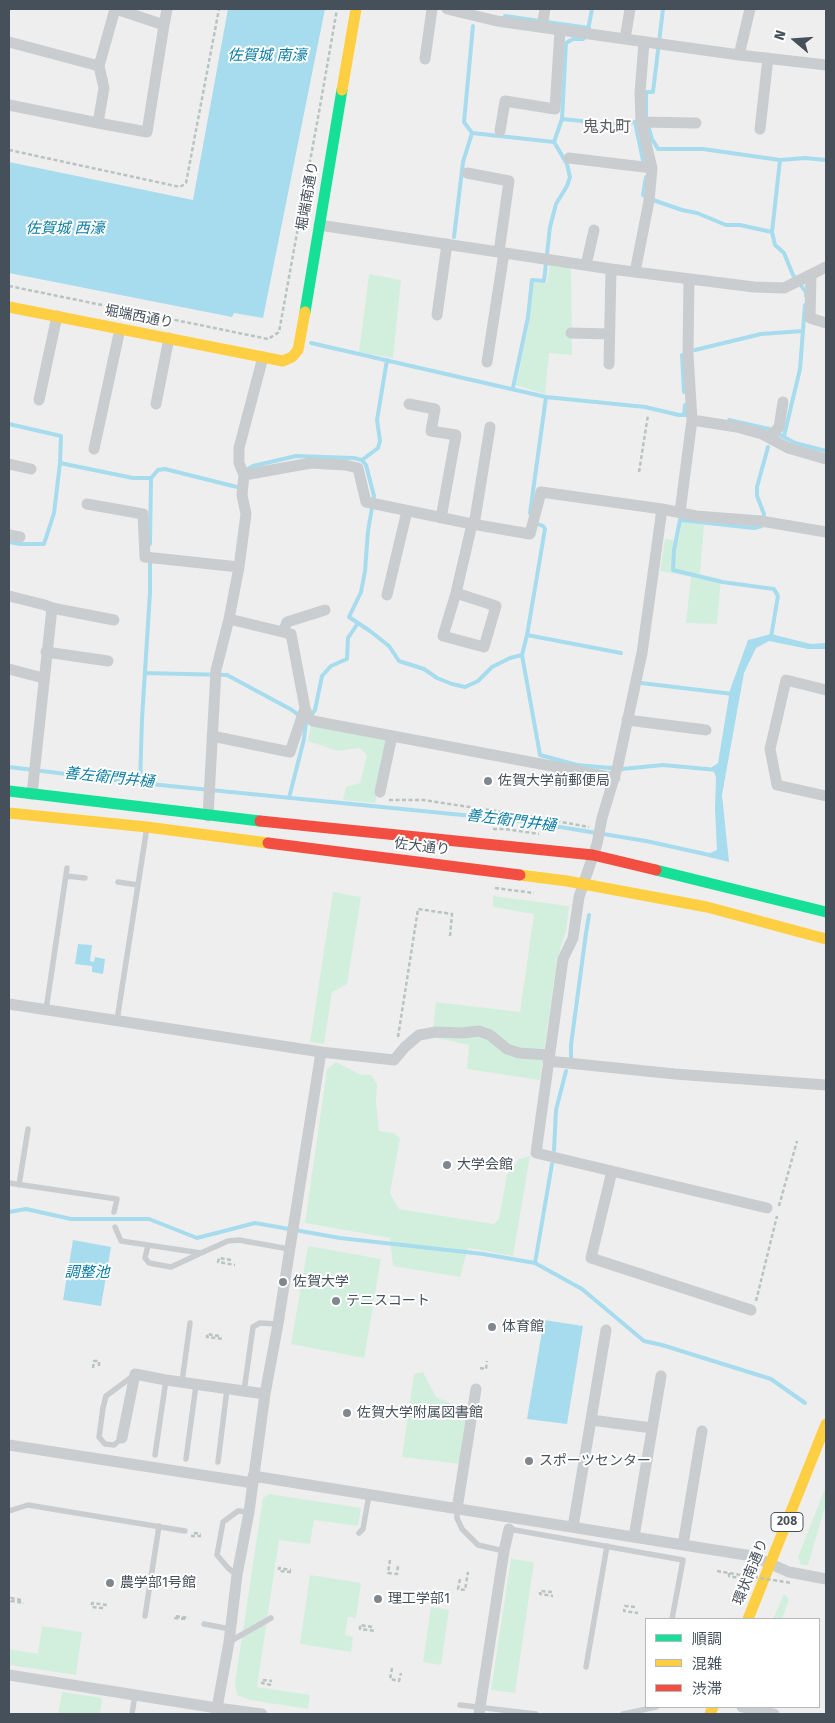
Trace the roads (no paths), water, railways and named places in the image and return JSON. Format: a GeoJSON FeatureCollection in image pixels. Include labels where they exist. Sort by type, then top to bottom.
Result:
{"type":"FeatureCollection","features":[{"type":"Feature","properties":{"kind":"main road","name":"堀端南通り"},"geometry":{"type":"LineString","coordinates":[[263,357],[283,361],[292,357],[298,350],[356,9]]}},
{"type":"Feature","properties":{"kind":"main road","name":"堀端西通り"},"geometry":{"type":"LineString","coordinates":[[9,307],[263,357]]}},
{"type":"Feature","properties":{"kind":"main road","name":"佐大通り"},"geometry":{"type":"LineString","coordinates":[[9,791],[208,816],[593,856],[710,882],[826,912]]}},
{"type":"Feature","properties":{"kind":"main road","name":"佐大通り"},"geometry":{"type":"LineString","coordinates":[[9,813],[147,827],[583,883],[706,907],[826,939]]}},
{"type":"Feature","properties":{"kind":"main road","name":"環状南通り"},"geometry":{"type":"LineString","coordinates":[[748,1618],[826,1424]]}},
{"type":"Feature","properties":{"kind":"street"},"geometry":{"type":"LineString","coordinates":[[98,124],[104,88],[99,66],[115,9],[164,25]]}},
{"type":"Feature","properties":{"kind":"street"},"geometry":{"type":"LineString","coordinates":[[9,105],[98,124],[147,132],[167,9]]}},
{"type":"Feature","properties":{"kind":"street"},"geometry":{"type":"LineString","coordinates":[[425,59],[432,9]]}},
{"type":"Feature","properties":{"kind":"street"},"geometry":{"type":"LineString","coordinates":[[447,9],[497,21],[543,18],[560,30],[826,65]]}},
{"type":"Feature","properties":{"kind":"street"},"geometry":{"type":"LineString","coordinates":[[625,39],[630,9]]}},
{"type":"Feature","properties":{"kind":"street"},"geometry":{"type":"LineString","coordinates":[[739,55],[750,9]]}},
{"type":"Feature","properties":{"kind":"street"},"geometry":{"type":"LineString","coordinates":[[500,131],[505,102],[555,109],[560,30]]}},
{"type":"Feature","properties":{"kind":"street"},"geometry":{"type":"LineString","coordinates":[[9,42],[99,66]]}},
{"type":"Feature","properties":{"kind":"street"},"geometry":{"type":"LineString","coordinates":[[635,272],[649,198],[646,122],[640,92],[654,43]]}},
{"type":"Feature","properties":{"kind":"street"},"geometry":{"type":"LineString","coordinates":[[760,129],[768,58]]}},
{"type":"Feature","properties":{"kind":"street"},"geometry":{"type":"LineString","coordinates":[[646,122],[696,123]]}},
{"type":"Feature","properties":{"kind":"street"},"geometry":{"type":"LineString","coordinates":[[569,158],[647,167]]}},
{"type":"Feature","properties":{"kind":"street"},"geometry":{"type":"LineString","coordinates":[[467,173],[509,181],[502,252],[486,362]]}},
{"type":"Feature","properties":{"kind":"street"},"geometry":{"type":"LineString","coordinates":[[319,225],[635,272],[754,287],[784,288],[826,267]]}},
{"type":"Feature","properties":{"kind":"street"},"geometry":{"type":"LineString","coordinates":[[586,265],[594,230]]}},
{"type":"Feature","properties":{"kind":"street"},"geometry":{"type":"LineString","coordinates":[[437,315],[447,244]]}},
{"type":"Feature","properties":{"kind":"street"},"geometry":{"type":"LineString","coordinates":[[609,364],[612,268]]}},
{"type":"Feature","properties":{"kind":"street"},"geometry":{"type":"LineString","coordinates":[[811,275],[810,318],[826,322]]}},
{"type":"Feature","properties":{"kind":"street"},"geometry":{"type":"LineString","coordinates":[[680,512],[692,416],[688,354],[689,279]]}},
{"type":"Feature","properties":{"kind":"street"},"geometry":{"type":"LineString","coordinates":[[39,400],[57,316]]}},
{"type":"Feature","properties":{"kind":"street"},"geometry":{"type":"LineString","coordinates":[[94,449],[120,329]]}},
{"type":"Feature","properties":{"kind":"street"},"geometry":{"type":"LineString","coordinates":[[572,333],[609,334]]}},
{"type":"Feature","properties":{"kind":"street"},"geometry":{"type":"LineString","coordinates":[[156,404],[169,338]]}},
{"type":"Feature","properties":{"kind":"street"},"geometry":{"type":"LineString","coordinates":[[208,816],[216,675],[239,567],[246,514],[242,495],[244,475],[239,463],[239,448],[263,357]]}},
{"type":"Feature","properties":{"kind":"street"},"geometry":{"type":"LineString","coordinates":[[770,437],[779,426],[783,402]]}},
{"type":"Feature","properties":{"kind":"street"},"geometry":{"type":"LineString","coordinates":[[409,404],[435,410],[431,430],[456,435],[441,518]]}},
{"type":"Feature","properties":{"kind":"street"},"geometry":{"type":"LineString","coordinates":[[692,416],[770,437],[788,448],[825,455]]}},
{"type":"Feature","properties":{"kind":"street"},"geometry":{"type":"LineString","coordinates":[[456,594],[496,606],[484,647],[444,636],[472,524],[475,519],[490,427]]}},
{"type":"Feature","properties":{"kind":"street"},"geometry":{"type":"LineString","coordinates":[[9,464],[31,469]]}},
{"type":"Feature","properties":{"kind":"street"},"geometry":{"type":"LineString","coordinates":[[244,475],[311,464],[345,464],[358,468],[366,502],[530,534],[541,492],[662,509],[696,516],[763,521],[826,532]]}},
{"type":"Feature","properties":{"kind":"street"},"geometry":{"type":"LineString","coordinates":[[87,504],[143,514],[144,557],[239,567]]}},
{"type":"Feature","properties":{"kind":"street"},"geometry":{"type":"LineString","coordinates":[[662,509],[642,653],[616,772],[593,856],[579,896],[573,938],[563,959],[536,1153],[767,1208]]}},
{"type":"Feature","properties":{"kind":"street"},"geometry":{"type":"LineString","coordinates":[[387,595],[407,511]]}},
{"type":"Feature","properties":{"kind":"street"},"geometry":{"type":"LineString","coordinates":[[9,596],[52,608],[114,620]]}},
{"type":"Feature","properties":{"kind":"street"},"geometry":{"type":"LineString","coordinates":[[32,794],[52,608]]}},
{"type":"Feature","properties":{"kind":"street"},"geometry":{"type":"LineString","coordinates":[[283,632],[287,622],[325,610]]}},
{"type":"Feature","properties":{"kind":"street"},"geometry":{"type":"LineString","coordinates":[[212,736],[290,752],[306,716],[291,634],[229,619]]}},
{"type":"Feature","properties":{"kind":"street"},"geometry":{"type":"LineString","coordinates":[[46,652],[108,661]]}},
{"type":"Feature","properties":{"kind":"street"},"geometry":{"type":"LineString","coordinates":[[9,669],[43,678]]}},
{"type":"Feature","properties":{"kind":"street"},"geometry":{"type":"LineString","coordinates":[[826,690],[786,680],[770,750],[777,785],[826,796]]}},
{"type":"Feature","properties":{"kind":"street"},"geometry":{"type":"LineString","coordinates":[[306,716],[392,736],[616,772]]}},
{"type":"Feature","properties":{"kind":"street"},"geometry":{"type":"LineString","coordinates":[[627,720],[706,730]]}},
{"type":"Feature","properties":{"kind":"street"},"geometry":{"type":"LineString","coordinates":[[380,792],[392,736]]}},
{"type":"Feature","properties":{"kind":"street"},"geometry":{"type":"LineString","coordinates":[[9,1004],[321,1052],[394,1060],[419,1035],[436,1032],[462,1033],[479,1031],[490,1035],[507,1049],[548,1058],[675,1074],[826,1085]]}},
{"type":"Feature","properties":{"kind":"street"},"geometry":{"type":"LineString","coordinates":[[224,1710],[230,1629],[237,1575],[249,1512],[265,1394],[278,1324],[321,1052]]}},
{"type":"Feature","properties":{"kind":"street"},"geometry":{"type":"LineString","coordinates":[[612,1171],[592,1258],[751,1310]]}},
{"type":"Feature","properties":{"kind":"street"},"geometry":{"type":"LineString","coordinates":[[572,1527],[606,1330]]}},
{"type":"Feature","properties":{"kind":"street"},"geometry":{"type":"LineString","coordinates":[[122,1438],[135,1374],[265,1394]]}},
{"type":"Feature","properties":{"kind":"street"},"geometry":{"type":"LineString","coordinates":[[634,1537],[661,1376]]}},
{"type":"Feature","properties":{"kind":"street"},"geometry":{"type":"LineString","coordinates":[[457,1509],[476,1389]]}},
{"type":"Feature","properties":{"kind":"street"},"geometry":{"type":"LineString","coordinates":[[591,1420],[652,1428]]}},
{"type":"Feature","properties":{"kind":"street"},"geometry":{"type":"LineString","coordinates":[[683,1545],[702,1431]]}},
{"type":"Feature","properties":{"kind":"street"},"geometry":{"type":"LineString","coordinates":[[9,1445],[369,1495],[752,1556],[800,1575],[826,1579]]}},
{"type":"Feature","properties":{"kind":"street"},"geometry":{"type":"LineString","coordinates":[[480,1711],[504,1551],[510,1529]]}},
{"type":"Feature","properties":{"kind":"street"},"geometry":{"type":"LineString","coordinates":[[9,1675],[224,1710],[262,1714]]}},
{"type":"Feature","properties":{"kind":"street"},"geometry":{"type":"LineString","coordinates":[[747,1708],[774,1714]]}},
{"type":"Feature","properties":{"kind":"lane"},"geometry":{"type":"LineString","coordinates":[[117,1020],[147,827]]}},
{"type":"Feature","properties":{"kind":"lane"},"geometry":{"type":"LineString","coordinates":[[46,1010],[67,868]]}},
{"type":"Feature","properties":{"kind":"lane"},"geometry":{"type":"LineString","coordinates":[[66,876],[85,878]]}},
{"type":"Feature","properties":{"kind":"lane"},"geometry":{"type":"LineString","coordinates":[[118,882],[138,885]]}},
{"type":"Feature","properties":{"kind":"lane"},"geometry":{"type":"LineString","coordinates":[[19,1185],[28,1129]]}},
{"type":"Feature","properties":{"kind":"lane"},"geometry":{"type":"LineString","coordinates":[[9,1183],[117,1199],[114,1212]]}},
{"type":"Feature","properties":{"kind":"lane"},"geometry":{"type":"LineString","coordinates":[[115,1227],[122,1241],[200,1253]]}},
{"type":"Feature","properties":{"kind":"lane"},"geometry":{"type":"LineString","coordinates":[[148,1245],[145,1258],[148,1263],[171,1266],[228,1241],[239,1240],[289,1249]]}},
{"type":"Feature","properties":{"kind":"lane"},"geometry":{"type":"LineString","coordinates":[[244,1391],[252,1327],[260,1322],[278,1324]]}},
{"type":"Feature","properties":{"kind":"lane"},"geometry":{"type":"LineString","coordinates":[[182,1382],[190,1323]]}},
{"type":"Feature","properties":{"kind":"lane"},"geometry":{"type":"LineString","coordinates":[[122,1438],[114,1445],[105,1444],[100,1437],[103,1408],[106,1396],[135,1374]]}},
{"type":"Feature","properties":{"kind":"lane"},"geometry":{"type":"LineString","coordinates":[[155,1455],[166,1380]]}},
{"type":"Feature","properties":{"kind":"lane"},"geometry":{"type":"LineString","coordinates":[[186,1459],[196,1384]]}},
{"type":"Feature","properties":{"kind":"lane"},"geometry":{"type":"LineString","coordinates":[[218,1462],[227,1389]]}},
{"type":"Feature","properties":{"kind":"lane"},"geometry":{"type":"LineString","coordinates":[[359,1533],[363,1529],[369,1495]]}},
{"type":"Feature","properties":{"kind":"lane"},"geometry":{"type":"LineString","coordinates":[[9,1511],[28,1505],[185,1531]]}},
{"type":"Feature","properties":{"kind":"lane"},"geometry":{"type":"LineString","coordinates":[[457,1509],[457,1518],[462,1529],[478,1545],[504,1551]]}},
{"type":"Feature","properties":{"kind":"lane"},"geometry":{"type":"LineString","coordinates":[[237,1575],[228,1568],[218,1555],[222,1522],[238,1511],[249,1512]]}},
{"type":"Feature","properties":{"kind":"lane"},"geometry":{"type":"LineString","coordinates":[[145,1616],[159,1526]]}},
{"type":"Feature","properties":{"kind":"lane"},"geometry":{"type":"LineString","coordinates":[[510,1529],[684,1560],[672,1618]]}},
{"type":"Feature","properties":{"kind":"lane"},"geometry":{"type":"LineString","coordinates":[[586,1667],[607,1546]]}},
{"type":"Feature","properties":{"kind":"lane"},"geometry":{"type":"LineString","coordinates":[[229,1642],[271,1618]]}},
{"type":"Feature","properties":{"kind":"lane"},"geometry":{"type":"LineString","coordinates":[[204,1624],[230,1629]]}},
{"type":"Feature","properties":{"kind":"lane"},"geometry":{"type":"LineString","coordinates":[[132,1714],[135,1695]]}},
{"type":"Feature","properties":{"kind":"lane"},"geometry":{"type":"LineString","coordinates":[[460,1705],[480,1711],[536,1714]]}},
{"type":"Feature","properties":{"kind":"lane"},"geometry":{"type":"LineString","coordinates":[[622,1714],[651,1708]]}},
{"type":"Feature","properties":{"kind":"water"},"geometry":{"type":"Polygon","coordinates":[[[228,9],[325,9],[263,318],[234,313],[232,317],[9,273],[9,162],[193,200],[228,9]]]}},
{"type":"Feature","properties":{"kind":"water"},"geometry":{"type":"Polygon","coordinates":[[[771,634],[811,644],[826,643],[826,649],[808,649],[769,641],[756,648],[744,673],[722,795],[729,862],[709,857],[710,853],[717,850],[716,777],[712,767],[718,763],[730,690],[748,640],[771,634]]]}},
{"type":"Feature","properties":{"kind":"water"},"geometry":{"type":"Polygon","coordinates":[[[78,944],[92,945],[90,961],[94,962],[95,957],[105,959],[103,974],[92,972],[92,966],[75,964],[78,944]]]}},
{"type":"Feature","properties":{"kind":"water","name":"調整池"},"geometry":{"type":"Polygon","coordinates":[[[73,1240],[111,1247],[101,1306],[63,1300],[73,1240]]]}},
{"type":"Feature","properties":{"kind":"water"},"geometry":{"type":"Polygon","coordinates":[[[544,1320],[583,1326],[567,1424],[527,1419],[544,1320]]]}},
{"type":"Feature","properties":{"kind":"waterway"},"geometry":{"type":"LineString","coordinates":[[473,26],[464,122],[472,133],[554,142],[562,119],[566,43],[573,39],[583,39],[587,35],[592,9]]}},
{"type":"Feature","properties":{"kind":"waterway"},"geometry":{"type":"LineString","coordinates":[[646,116],[646,92],[653,92],[663,9]]}},
{"type":"Feature","properties":{"kind":"waterway"},"geometry":{"type":"LineString","coordinates":[[505,16],[589,28]]}},
{"type":"Feature","properties":{"kind":"waterway"},"geometry":{"type":"LineString","coordinates":[[562,119],[611,124],[635,122],[644,165]]}},
{"type":"Feature","properties":{"kind":"waterway"},"geometry":{"type":"LineString","coordinates":[[648,125],[652,139],[658,149],[703,149],[780,160],[805,158],[826,160]]}},
{"type":"Feature","properties":{"kind":"waterway"},"geometry":{"type":"LineString","coordinates":[[454,237],[463,162],[472,133]]}},
{"type":"Feature","properties":{"kind":"waterway"},"geometry":{"type":"LineString","coordinates":[[513,388],[528,317],[532,280],[544,281],[550,227],[556,204],[570,177],[567,164],[554,142]]}},
{"type":"Feature","properties":{"kind":"waterway"},"geometry":{"type":"LineString","coordinates":[[780,160],[772,232],[775,245],[784,253],[793,275],[806,292],[806,296]]}},
{"type":"Feature","properties":{"kind":"waterway"},"geometry":{"type":"LineString","coordinates":[[646,177],[643,195],[653,200],[697,213],[726,225],[740,225],[772,232]]}},
{"type":"Feature","properties":{"kind":"waterway"},"geometry":{"type":"LineString","coordinates":[[784,436],[800,369],[805,305]]}},
{"type":"Feature","properties":{"kind":"waterway"},"geometry":{"type":"LineString","coordinates":[[695,350],[761,334],[803,331]]}},
{"type":"Feature","properties":{"kind":"waterway"},"geometry":{"type":"LineString","coordinates":[[311,343],[546,397],[530,513]]}},
{"type":"Feature","properties":{"kind":"waterway"},"geometry":{"type":"LineString","coordinates":[[682,355],[684,392]]}},
{"type":"Feature","properties":{"kind":"waterway"},"geometry":{"type":"LineString","coordinates":[[362,460],[378,448],[380,441],[377,420],[387,360]]}},
{"type":"Feature","properties":{"kind":"waterway"},"geometry":{"type":"LineString","coordinates":[[546,397],[645,407],[679,415],[690,415]]}},
{"type":"Feature","properties":{"kind":"waterway"},"geometry":{"type":"LineString","coordinates":[[684,415],[685,405]]}},
{"type":"Feature","properties":{"kind":"waterway"},"geometry":{"type":"LineString","coordinates":[[729,420],[769,429],[795,443],[826,451]]}},
{"type":"Feature","properties":{"kind":"waterway"},"geometry":{"type":"LineString","coordinates":[[9,424],[61,436],[54,513],[44,544],[9,542]]}},
{"type":"Feature","properties":{"kind":"waterway"},"geometry":{"type":"LineString","coordinates":[[768,447],[757,487],[757,496],[764,514],[762,526],[754,528],[680,520],[674,550],[673,570],[722,582],[774,589],[778,596],[771,637]]}},
{"type":"Feature","properties":{"kind":"waterway"},"geometry":{"type":"LineString","coordinates":[[248,469],[253,466],[296,456],[354,458],[362,460],[366,465],[374,496],[361,592],[349,617],[389,646],[399,661],[424,669],[437,678],[452,684],[465,687],[478,681],[492,667],[510,658],[522,655]]}},
{"type":"Feature","properties":{"kind":"waterway"},"geometry":{"type":"LineString","coordinates":[[60,463],[133,478],[151,478]]}},
{"type":"Feature","properties":{"kind":"waterway"},"geometry":{"type":"LineString","coordinates":[[150,544],[151,478],[158,470],[165,469],[237,487]]}},
{"type":"Feature","properties":{"kind":"waterway"},"geometry":{"type":"LineString","coordinates":[[535,523],[543,526],[545,529],[522,655],[540,755],[577,765],[622,769],[663,765],[717,770]]}},
{"type":"Feature","properties":{"kind":"waterway"},"geometry":{"type":"LineString","coordinates":[[140,783],[150,592],[150,558]]}},
{"type":"Feature","properties":{"kind":"waterway"},"geometry":{"type":"LineString","coordinates":[[289,798],[304,739],[306,722],[315,710],[322,676],[331,666],[347,659],[348,638],[358,623]]}},
{"type":"Feature","properties":{"kind":"waterway"},"geometry":{"type":"LineString","coordinates":[[527,635],[621,653]]}},
{"type":"Feature","properties":{"kind":"waterway"},"geometry":{"type":"LineString","coordinates":[[145,673],[227,675],[292,710],[301,717]]}},
{"type":"Feature","properties":{"kind":"waterway"},"geometry":{"type":"LineString","coordinates":[[641,683],[733,694]]}},
{"type":"Feature","properties":{"kind":"waterway","name":"善左衛門井樋"},"geometry":{"type":"LineString","coordinates":[[9,767],[140,783],[523,821],[646,841],[714,856]]}},
{"type":"Feature","properties":{"kind":"waterway"},"geometry":{"type":"LineString","coordinates":[[571,1058],[571,1045],[589,915]]}},
{"type":"Feature","properties":{"kind":"waterway"},"geometry":{"type":"LineString","coordinates":[[554,1150],[556,1110],[566,1071]]}},
{"type":"Feature","properties":{"kind":"waterway"},"geometry":{"type":"LineString","coordinates":[[535,1263],[552,1164]]}},
{"type":"Feature","properties":{"kind":"waterway"},"geometry":{"type":"LineString","coordinates":[[9,1212],[26,1209],[71,1219],[149,1219],[197,1238],[255,1223],[340,1238],[483,1254],[535,1263],[582,1289],[644,1341],[771,1379],[805,1403]]}},
{"type":"Feature","properties":{"kind":"place","name":"佐賀大学前郵便局"},"geometry":{"type":"Point","coordinates":[488,781]}},
{"type":"Feature","properties":{"kind":"place","name":"大学会館"},"geometry":{"type":"Point","coordinates":[447,1165]}},
{"type":"Feature","properties":{"kind":"place","name":"佐賀大学"},"geometry":{"type":"Point","coordinates":[283,1282]}},
{"type":"Feature","properties":{"kind":"place","name":"テニスコート"},"geometry":{"type":"Point","coordinates":[336,1301]}},
{"type":"Feature","properties":{"kind":"place","name":"体育館"},"geometry":{"type":"Point","coordinates":[492,1327]}},
{"type":"Feature","properties":{"kind":"place","name":"佐賀大学附属図書館"},"geometry":{"type":"Point","coordinates":[347,1413]}},
{"type":"Feature","properties":{"kind":"place","name":"スポーツセンター"},"geometry":{"type":"Point","coordinates":[529,1461]}},
{"type":"Feature","properties":{"kind":"place","name":"農学部1号館"},"geometry":{"type":"Point","coordinates":[110,1583]}},
{"type":"Feature","properties":{"kind":"place","name":"理工学部1"},"geometry":{"type":"Point","coordinates":[378,1599]}},
{"type":"Feature","properties":{"kind":"district","name":"鬼丸町"},"geometry":{"type":"Point","coordinates":[607,128]}},
{"type":"Feature","properties":{"kind":"water label","name":"佐賀城 南濠"},"geometry":{"type":"Point","coordinates":[267,56]}},
{"type":"Feature","properties":{"kind":"water label","name":"佐賀城 西濠"},"geometry":{"type":"Point","coordinates":[65,229]}}]}
